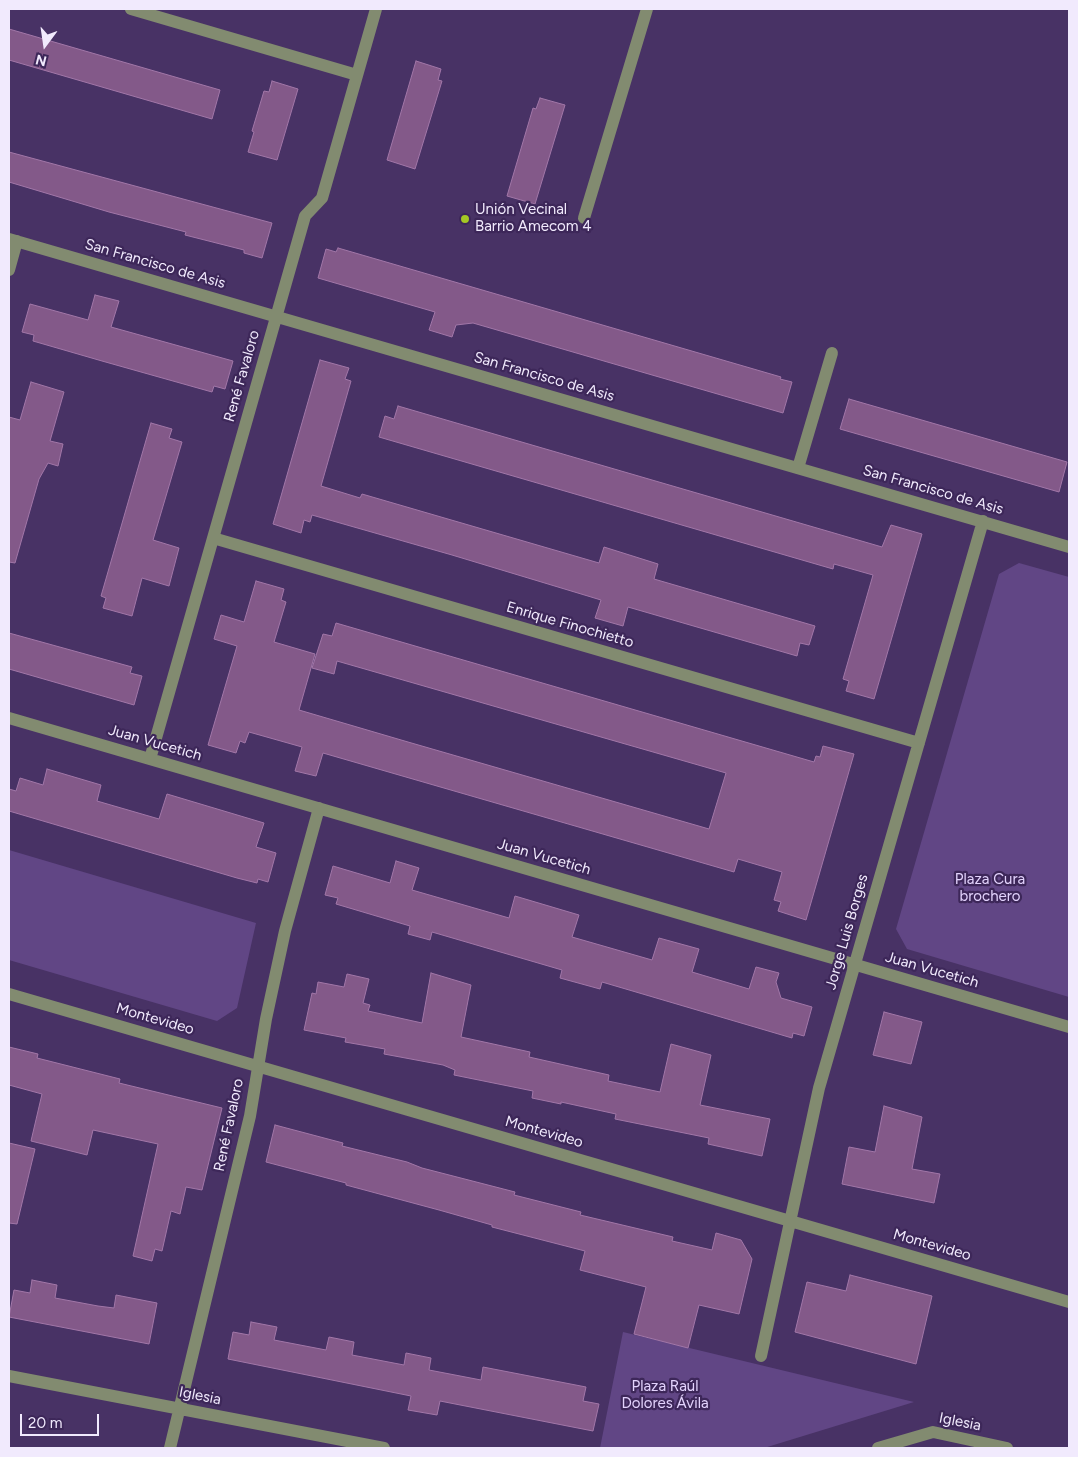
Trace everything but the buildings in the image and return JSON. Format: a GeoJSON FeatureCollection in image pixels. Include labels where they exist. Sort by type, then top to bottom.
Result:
{"type":"FeatureCollection","features":[{"type":"Feature","properties":{"kind":"street"},"geometry":{"type":"LineString","coordinates":[[131,9],[357,75]]}},
{"type":"Feature","properties":{"kind":"street","name":"René Favaloro"},"geometry":{"type":"LineString","coordinates":[[150,759],[305,216],[322,198],[376,9]]}},
{"type":"Feature","properties":{"kind":"street"},"geometry":{"type":"LineString","coordinates":[[584,218],[646,9]]}},
{"type":"Feature","properties":{"kind":"street"},"geometry":{"type":"LineString","coordinates":[[9,270],[13,240]]}},
{"type":"Feature","properties":{"kind":"street","name":"San Francisco de Asis"},"geometry":{"type":"LineString","coordinates":[[13,240],[1069,546]]}},
{"type":"Feature","properties":{"kind":"street"},"geometry":{"type":"LineString","coordinates":[[798,468],[832,353]]}},
{"type":"Feature","properties":{"kind":"street","name":"Jorge Luis Borges"},"geometry":{"type":"LineString","coordinates":[[762,1356],[819,1088],[983,521]]}},
{"type":"Feature","properties":{"kind":"street","name":"Enrique Finochietto"},"geometry":{"type":"LineString","coordinates":[[213,538],[919,743]]}},
{"type":"Feature","properties":{"kind":"street","name":"Juan Vucetich"},"geometry":{"type":"LineString","coordinates":[[9,718],[1069,1027]]}},
{"type":"Feature","properties":{"kind":"street","name":"René Favaloro"},"geometry":{"type":"LineString","coordinates":[[170,1448],[250,1116],[284,932],[319,808]]}},
{"type":"Feature","properties":{"kind":"street","name":"Montevideo"},"geometry":{"type":"LineString","coordinates":[[9,994],[1069,1302]]}},
{"type":"Feature","properties":{"kind":"street","name":"Iglesia"},"geometry":{"type":"LineString","coordinates":[[9,1376],[384,1448]]}},
{"type":"Feature","properties":{"kind":"street","name":"Iglesia"},"geometry":{"type":"LineString","coordinates":[[878,1448],[933,1432],[1007,1448]]}},
{"type":"Feature","properties":{"kind":"green space","name":"Plaza Cura brochero"},"geometry":{"type":"Polygon","coordinates":[[[1019,563],[1069,577],[1069,997],[907,949],[896,929],[999,574],[1019,563]]]}},
{"type":"Feature","properties":{"kind":"green space"},"geometry":{"type":"Polygon","coordinates":[[[9,850],[256,923],[237,1008],[217,1021],[9,960],[9,850]]]}},
{"type":"Feature","properties":{"kind":"green space","name":"Plaza Raúl Dolores Ávila"},"geometry":{"type":"Polygon","coordinates":[[[623,1332],[914,1402],[764,1448],[600,1448],[623,1332]]]}},
{"type":"Feature","properties":{"kind":"place","name":"Unión Vecinal Barrio Amecom 4"},"geometry":{"type":"Point","coordinates":[465,219]}}]}
